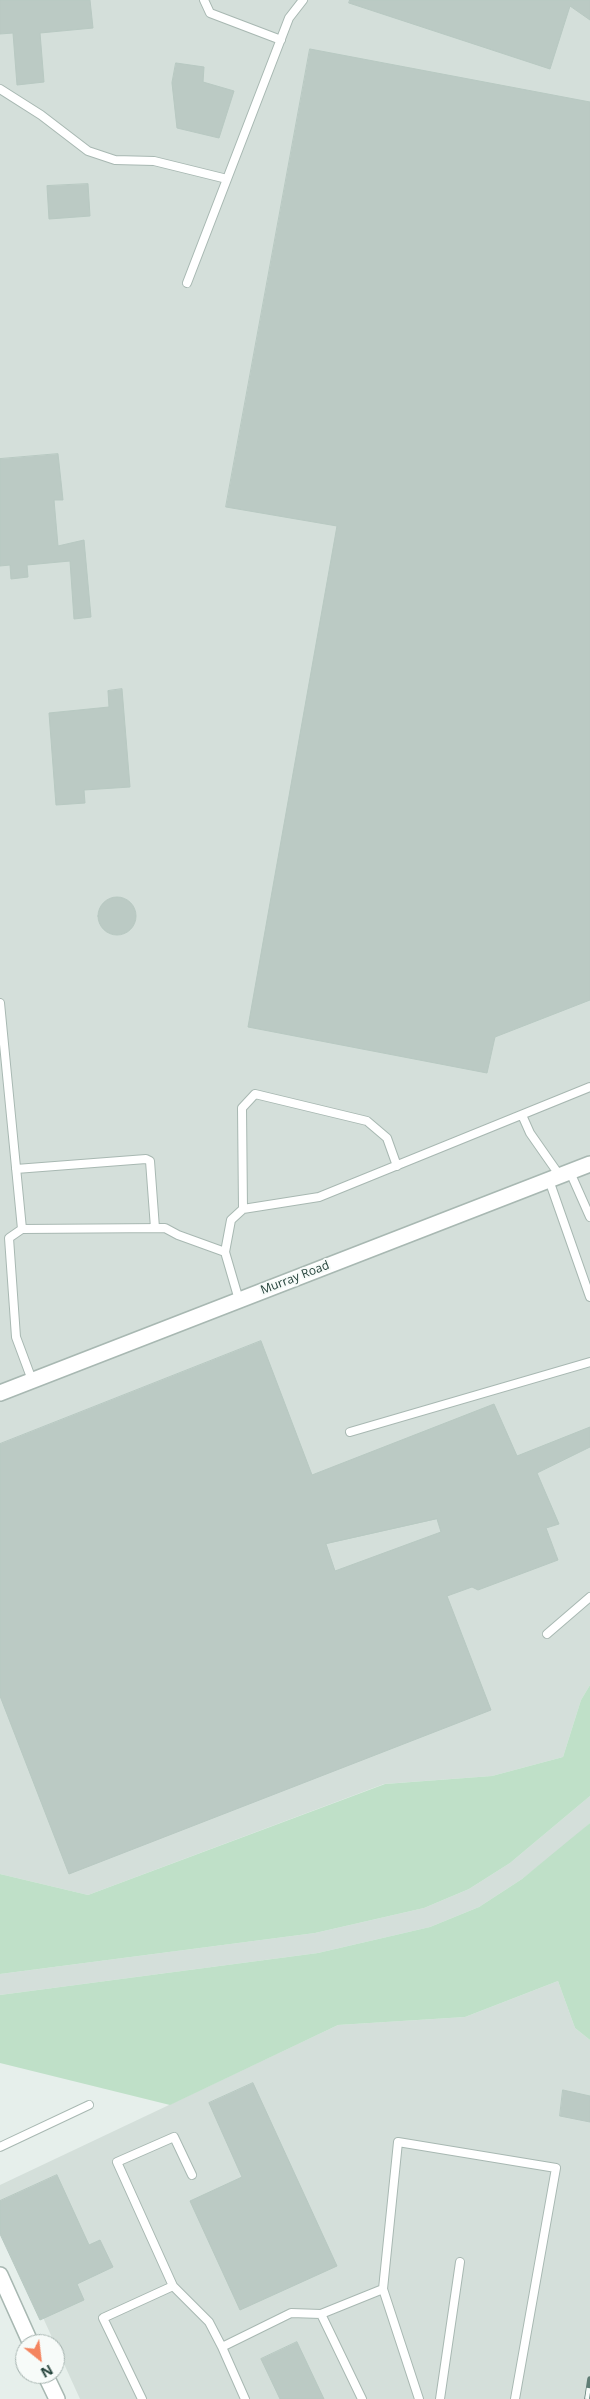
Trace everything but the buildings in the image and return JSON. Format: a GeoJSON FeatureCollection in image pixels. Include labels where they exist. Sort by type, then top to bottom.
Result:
{"type":"FeatureCollection","features":[{"type":"Feature","properties":{"kind":"street","name":"Murray Road"},"geometry":{"type":"LineString","coordinates":[[1,1389],[32,1380],[590,1164]]}},
{"type":"Feature","properties":{"kind":"street"},"geometry":{"type":"LineString","coordinates":[[0,2276],[26,2334]]}},
{"type":"Feature","properties":{"kind":"street"},"geometry":{"type":"LineString","coordinates":[[50,2384],[57,2399]]}},
{"type":"Feature","properties":{"kind":"lane"},"geometry":{"type":"LineString","coordinates":[[204,0],[210,13],[280,40]]}},
{"type":"Feature","properties":{"kind":"lane"},"geometry":{"type":"LineString","coordinates":[[187,283],[289,18],[303,0]]}},
{"type":"Feature","properties":{"kind":"lane"},"geometry":{"type":"LineString","coordinates":[[0,89],[41,115],[88,152],[116,160],[154,161],[227,179]]}},
{"type":"Feature","properties":{"kind":"lane"},"geometry":{"type":"LineString","coordinates":[[0,1003],[22,1229]]}},
{"type":"Feature","properties":{"kind":"lane"},"geometry":{"type":"LineString","coordinates":[[239,1300],[225,1252],[231,1220],[243,1209],[319,1197],[590,1087]]}},
{"type":"Feature","properties":{"kind":"lane"},"geometry":{"type":"LineString","coordinates":[[243,1209],[242,1108],[255,1094],[366,1120],[387,1138],[397,1166]]}},
{"type":"Feature","properties":{"kind":"lane"},"geometry":{"type":"LineString","coordinates":[[522,1115],[530,1133],[590,1217]]}},
{"type":"Feature","properties":{"kind":"lane"},"geometry":{"type":"LineString","coordinates":[[16,1169],[146,1159],[150,1161],[155,1228]]}},
{"type":"Feature","properties":{"kind":"lane"},"geometry":{"type":"LineString","coordinates":[[560,1176],[590,1297]]}},
{"type":"Feature","properties":{"kind":"lane"},"geometry":{"type":"LineString","coordinates":[[32,1380],[16,1337],[9,1238],[22,1229],[165,1228],[178,1236],[225,1252]]}},
{"type":"Feature","properties":{"kind":"lane"},"geometry":{"type":"LineString","coordinates":[[350,1432],[590,1362]]}},
{"type":"Feature","properties":{"kind":"lane"},"geometry":{"type":"LineString","coordinates":[[547,1634],[590,1597]]}},
{"type":"Feature","properties":{"kind":"lane"},"geometry":{"type":"LineString","coordinates":[[0,2147],[89,2105]]}},
{"type":"Feature","properties":{"kind":"lane"},"geometry":{"type":"LineString","coordinates":[[192,2175],[174,2137],[117,2162],[173,2286],[209,2322],[245,2399]]}},
{"type":"Feature","properties":{"kind":"lane"},"geometry":{"type":"LineString","coordinates":[[419,2399],[383,2289],[398,2142],[556,2168],[515,2399]]}},
{"type":"Feature","properties":{"kind":"lane"},"geometry":{"type":"LineString","coordinates":[[440,2399],[460,2262]]}},
{"type":"Feature","properties":{"kind":"lane"},"geometry":{"type":"LineString","coordinates":[[142,2399],[103,2318],[173,2286]]}},
{"type":"Feature","properties":{"kind":"lane"},"geometry":{"type":"LineString","coordinates":[[222,2347],[291,2313],[321,2314],[383,2289]]}},
{"type":"Feature","properties":{"kind":"lane"},"geometry":{"type":"LineString","coordinates":[[321,2314],[362,2399]]}},
{"type":"Feature","properties":{"kind":"shaded area"},"geometry":{"type":"Polygon","coordinates":[[[0,0],[590,0],[590,1685],[581,1700],[563,1757],[492,1776],[384,1784],[88,1895],[0,1874],[0,0]]]}},
{"type":"Feature","properties":{"kind":"shaded area"},"geometry":{"type":"Polygon","coordinates":[[[590,1796],[590,1823],[565,1846],[522,1879],[479,1907],[430,1927],[318,1953],[0,1995],[0,1974],[315,1933],[424,1908],[469,1889],[510,1863],[590,1796]]]}},
{"type":"Feature","properties":{"kind":"shaded area"},"geometry":{"type":"Polygon","coordinates":[[[558,1981],[575,2028],[590,2040],[590,2399],[80,2399],[65,2366],[65,2334],[50,2334],[0,2223],[0,2185],[338,2025],[465,2017],[558,1981]]]}},
{"type":"Feature","properties":{"kind":"green space"},"geometry":{"type":"Polygon","coordinates":[[[590,1685],[590,1796],[510,1863],[469,1889],[424,1908],[315,1933],[0,1974],[0,1874],[88,1895],[385,1784],[492,1776],[563,1757],[581,1700],[590,1685]]]}},
{"type":"Feature","properties":{"kind":"green space"},"geometry":{"type":"Polygon","coordinates":[[[590,1823],[590,2040],[575,2028],[558,1981],[465,2017],[338,2025],[170,2105],[0,2063],[0,1995],[318,1953],[430,1927],[479,1907],[522,1879],[590,1823]]]}},
{"type":"Feature","properties":{"kind":"railway"},"geometry":{"type":"LineString","coordinates":[[587,2399],[590,2379]]}}]}
